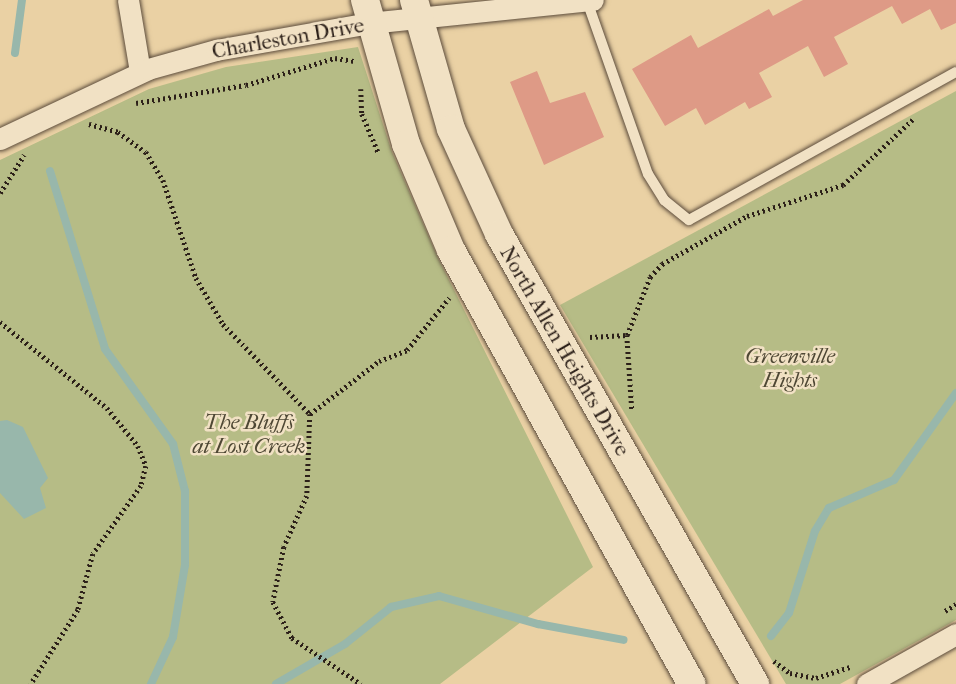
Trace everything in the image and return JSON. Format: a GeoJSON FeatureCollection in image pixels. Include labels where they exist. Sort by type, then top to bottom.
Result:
{"type":"FeatureCollection","features":[{"type":"Feature","properties":{"kind":"main road","name":"North Allen Heights Drive"},"geometry":{"type":"LineString","coordinates":[[416,10],[451,129],[499,234],[755,684]]}},
{"type":"Feature","properties":{"kind":"main road"},"geometry":{"type":"LineString","coordinates":[[367,12],[406,144],[451,250],[692,684]]}},
{"type":"Feature","properties":{"kind":"street"},"geometry":{"type":"LineString","coordinates":[[128,0],[140,72]]}},
{"type":"Feature","properties":{"kind":"street","name":"Charleston Drive"},"geometry":{"type":"LineString","coordinates":[[0,139],[140,72],[367,12],[590,1]]}},
{"type":"Feature","properties":{"kind":"street"},"geometry":{"type":"LineString","coordinates":[[867,684],[956,634]]}},
{"type":"Feature","properties":{"kind":"lane"},"geometry":{"type":"LineString","coordinates":[[590,1],[648,174],[664,200],[689,220],[956,72]]}},
{"type":"Feature","properties":{"kind":"path"},"geometry":{"type":"LineString","coordinates":[[127,106],[246,85],[335,58],[354,59],[359,66]]}},
{"type":"Feature","properties":{"kind":"path"},"geometry":{"type":"LineString","coordinates":[[360,76],[362,114],[381,157]]}},
{"type":"Feature","properties":{"kind":"path"},"geometry":{"type":"LineString","coordinates":[[632,411],[627,335],[650,277],[662,264],[747,216],[843,185],[919,113]]}},
{"type":"Feature","properties":{"kind":"path"},"geometry":{"type":"LineString","coordinates":[[96,118],[85,122],[118,132],[146,152],[163,180],[196,278],[218,316],[236,342],[310,414],[307,496],[284,547],[273,602],[282,627],[303,646],[361,684]]}},
{"type":"Feature","properties":{"kind":"path"},"geometry":{"type":"LineString","coordinates":[[0,192],[22,156]]}},
{"type":"Feature","properties":{"kind":"path"},"geometry":{"type":"LineString","coordinates":[[310,414],[379,361],[407,350],[450,297],[445,289]]}},
{"type":"Feature","properties":{"kind":"path"},"geometry":{"type":"LineString","coordinates":[[0,322],[107,408],[146,466],[141,486],[93,554],[78,610],[31,684]]}},
{"type":"Feature","properties":{"kind":"path"},"geometry":{"type":"LineString","coordinates":[[596,348],[589,336],[627,335]]}},
{"type":"Feature","properties":{"kind":"path"},"geometry":{"type":"LineString","coordinates":[[620,391],[639,423]]}},
{"type":"Feature","properties":{"kind":"path"},"geometry":{"type":"LineString","coordinates":[[942,613],[956,604]]}},
{"type":"Feature","properties":{"kind":"path"},"geometry":{"type":"LineString","coordinates":[[772,658],[790,673],[816,678],[863,661]]}},
{"type":"Feature","properties":{"kind":"green space","name":"The Bluffs at Lost Creek"},"geometry":{"type":"Polygon","coordinates":[[[358,47],[392,152],[438,258],[593,567],[440,684],[0,684],[0,160],[149,89],[226,67],[358,47]]]}},
{"type":"Feature","properties":{"kind":"green space","name":"Greenville Hights"},"geometry":{"type":"Polygon","coordinates":[[[956,91],[956,620],[840,684],[786,684],[560,305],[956,91]]]}},
{"type":"Feature","properties":{"kind":"shaded area"},"geometry":{"type":"Polygon","coordinates":[[[7,420],[23,427],[48,478],[40,488],[46,508],[24,519],[0,493],[0,421],[7,420]]]}},
{"type":"Feature","properties":{"kind":"building"},"geometry":{"type":"Polygon","coordinates":[[[803,0],[956,0],[956,23],[941,30],[930,9],[902,24],[892,6],[834,37],[848,64],[824,77],[808,46],[759,73],[772,97],[749,109],[745,102],[705,125],[696,108],[665,126],[632,69],[691,35],[698,48],[769,9],[773,16],[803,0]]]}},
{"type":"Feature","properties":{"kind":"building"},"geometry":{"type":"Polygon","coordinates":[[[537,71],[550,103],[585,92],[604,137],[544,165],[510,82],[537,71]]]}},
{"type":"Feature","properties":{"kind":"waterway"},"geometry":{"type":"LineString","coordinates":[[15,53],[22,0]]}},
{"type":"Feature","properties":{"kind":"waterway"},"geometry":{"type":"LineString","coordinates":[[50,171],[105,349],[173,444],[185,491],[185,565],[173,637],[151,684]]}},
{"type":"Feature","properties":{"kind":"waterway"},"geometry":{"type":"LineString","coordinates":[[771,636],[789,613],[815,531],[829,508],[894,480],[956,393]]}},
{"type":"Feature","properties":{"kind":"waterway"},"geometry":{"type":"LineString","coordinates":[[276,684],[345,644],[391,607],[439,596],[538,624],[624,640]]}}]}
